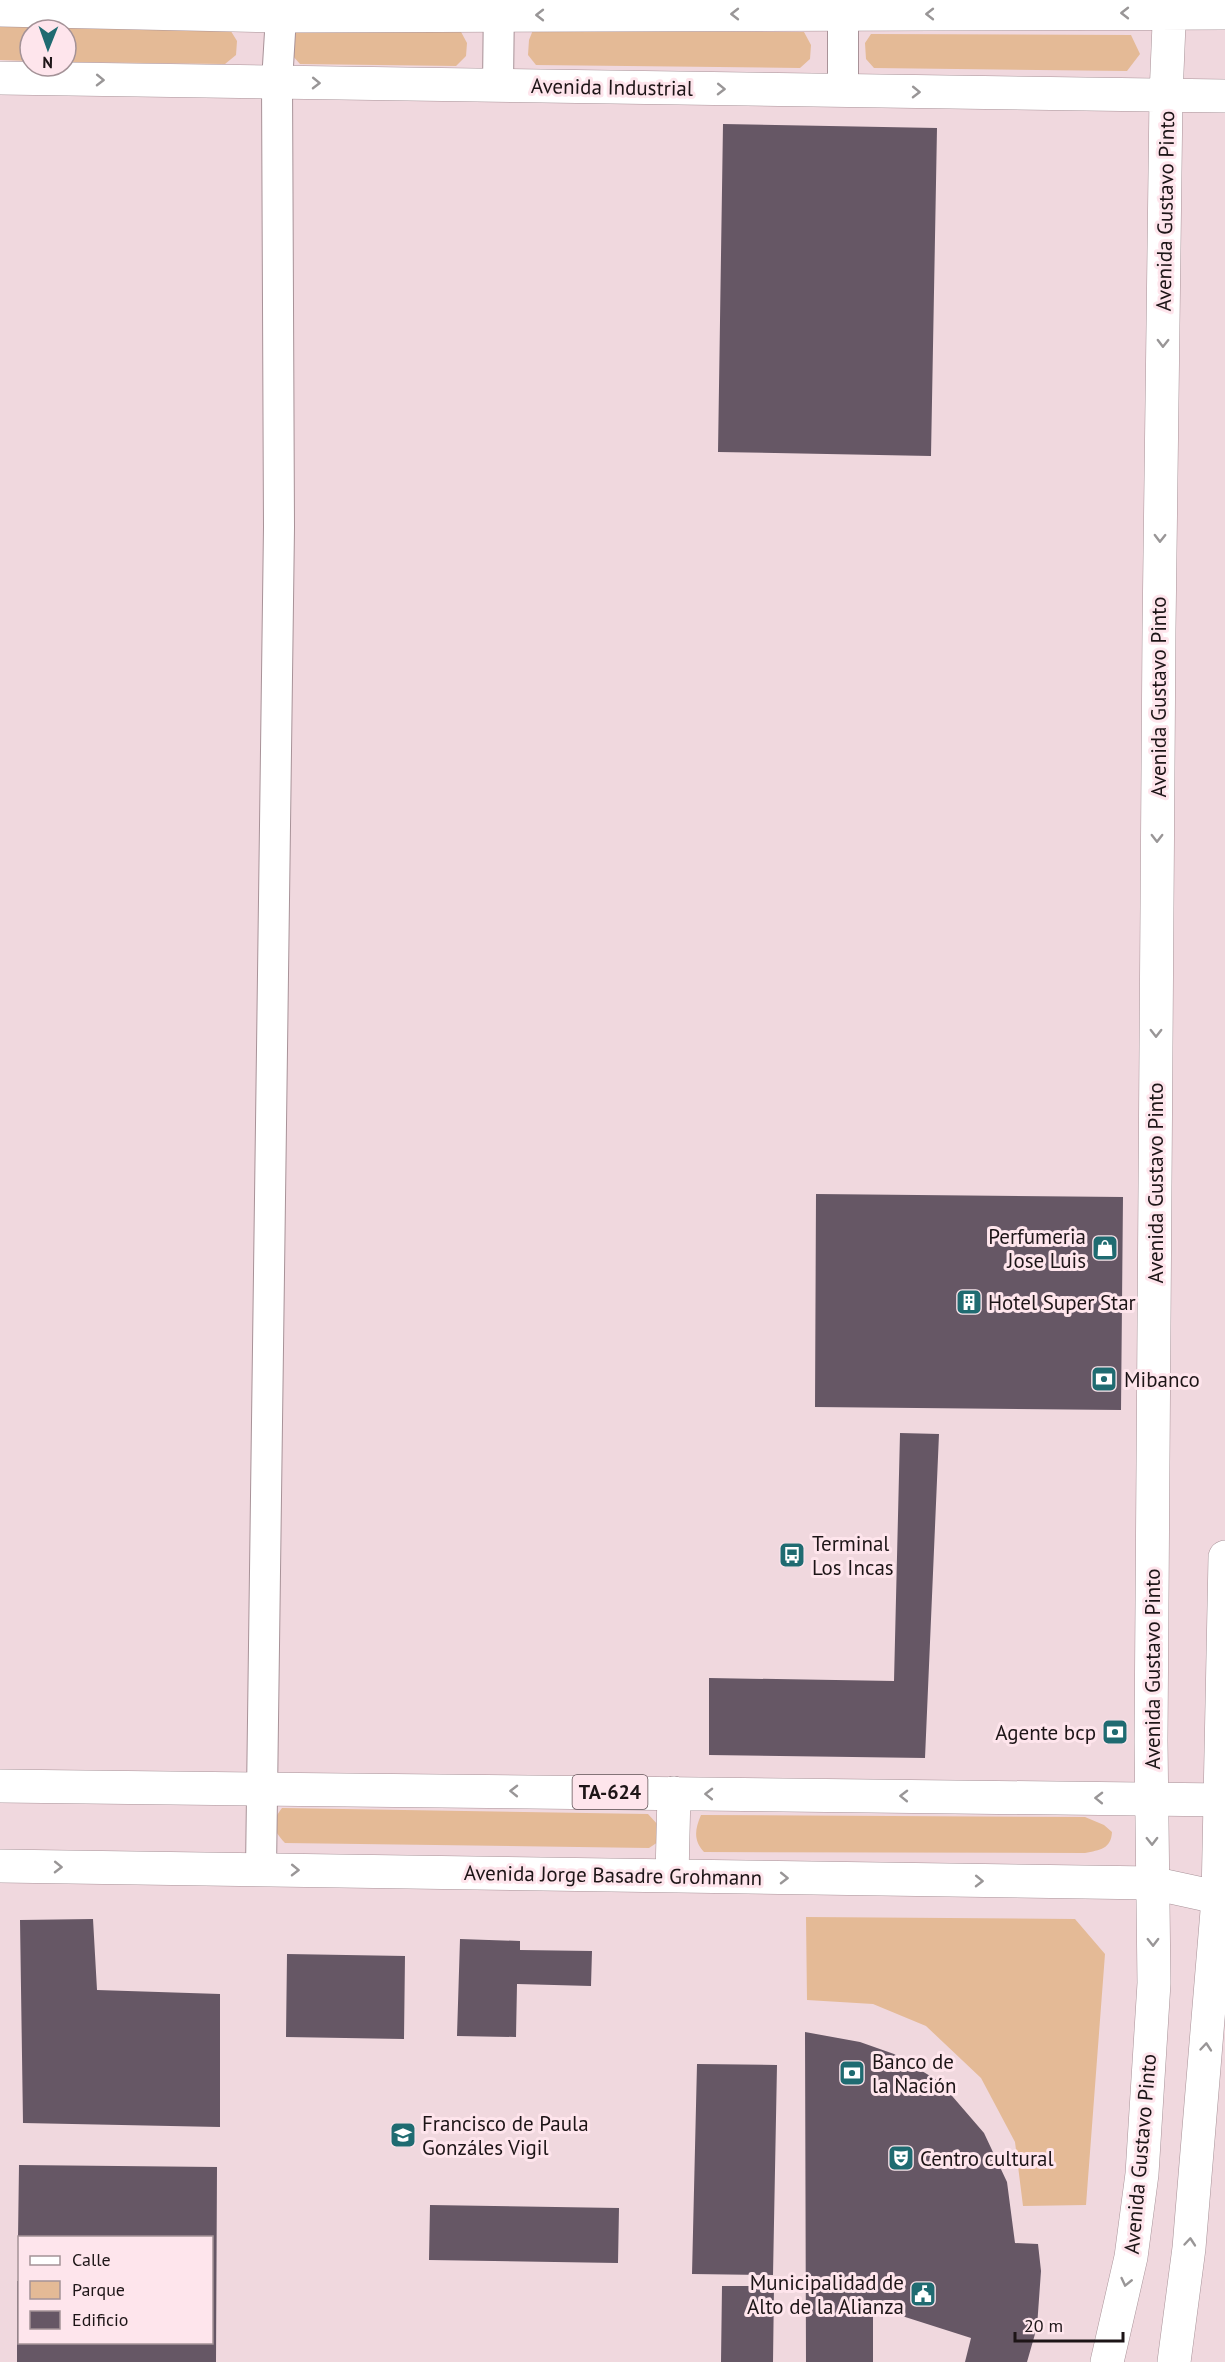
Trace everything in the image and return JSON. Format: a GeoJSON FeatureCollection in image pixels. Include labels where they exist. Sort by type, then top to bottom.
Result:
{"type":"FeatureCollection","features":[{"type":"Feature","properties":{"kind":"main road"},"geometry":{"type":"LineString","coordinates":[[0,10],[281,16],[499,7],[1170,7],[1225,14]]}},
{"type":"Feature","properties":{"kind":"main road","name":"Avenida Gustavo Pinto"},"geometry":{"type":"LineString","coordinates":[[1107,2362],[1131,2257],[1142,2174],[1154,1983],[1152,1798],[1159,642],[1166,96],[1170,7]]}},
{"type":"Feature","properties":{"kind":"main road","name":"Avenida Industrial"},"geometry":{"type":"LineString","coordinates":[[0,78],[1225,96]]}},
{"type":"Feature","properties":{"kind":"main road"},"geometry":{"type":"LineString","coordinates":[[1174,2362],[1189,2248],[1221,1899],[1225,1557]]}},
{"type":"Feature","properties":{"kind":"main road","name":"TA-624"},"geometry":{"type":"LineString","coordinates":[[0,1786],[1223,1800]]}},
{"type":"Feature","properties":{"kind":"main road"},"geometry":{"type":"LineString","coordinates":[[672,1876],[674,1793]]}},
{"type":"Feature","properties":{"kind":"main road","name":"Avenida Jorge Basadre Grohmann"},"geometry":{"type":"LineString","coordinates":[[0,1866],[1152,1883],[1221,1899]]}},
{"type":"Feature","properties":{"kind":"street"},"geometry":{"type":"LineString","coordinates":[[498,86],[499,7]]}},
{"type":"Feature","properties":{"kind":"street"},"geometry":{"type":"LineString","coordinates":[[843,91],[844,7]]}},
{"type":"Feature","properties":{"kind":"street"},"geometry":{"type":"LineString","coordinates":[[261,1870],[279,527],[277,82],[281,16]]}},
{"type":"Feature","properties":{"kind":"green space"},"geometry":{"type":"Polygon","coordinates":[[[0,25],[18,25],[18,61],[0,60],[0,25]]]}},
{"type":"Feature","properties":{"kind":"green space"},"geometry":{"type":"Polygon","coordinates":[[[78,26],[229,28],[237,41],[236,55],[225,64],[78,62],[78,26]]]}},
{"type":"Feature","properties":{"kind":"green space"},"geometry":{"type":"Polygon","coordinates":[[[297,30],[460,30],[467,43],[466,56],[456,66],[300,64],[292,55],[292,39],[297,30]]]}},
{"type":"Feature","properties":{"kind":"green space"},"geometry":{"type":"Polygon","coordinates":[[[533,30],[804,32],[811,45],[810,59],[800,68],[536,65],[528,55],[529,40],[533,30]]]}},
{"type":"Feature","properties":{"kind":"green space"},"geometry":{"type":"Polygon","coordinates":[[[871,34],[1131,35],[1140,54],[1127,71],[874,68],[866,59],[865,43],[871,34]]]}},
{"type":"Feature","properties":{"kind":"green space"},"geometry":{"type":"Polygon","coordinates":[[[282,1808],[648,1814],[659,1826],[658,1842],[649,1848],[285,1843],[274,1826],[282,1808]]]}},
{"type":"Feature","properties":{"kind":"green space"},"geometry":{"type":"Polygon","coordinates":[[[701,1815],[1085,1817],[1104,1825],[1112,1832],[1107,1845],[1100,1850],[1085,1853],[704,1852],[698,1843],[696,1834],[701,1815]]]}},
{"type":"Feature","properties":{"kind":"green space"},"geometry":{"type":"Polygon","coordinates":[[[806,1917],[1075,1919],[1105,1954],[1086,2205],[1023,2206],[1015,2142],[981,2078],[926,2026],[873,2004],[807,2000],[806,1917]]]}},
{"type":"Feature","properties":{"kind":"building"},"geometry":{"type":"Polygon","coordinates":[[[723,124],[937,128],[931,456],[718,452],[723,124]]]}},
{"type":"Feature","properties":{"kind":"building","name":"Hotel Super Star"},"geometry":{"type":"Polygon","coordinates":[[[816,1194],[1123,1197],[1121,1410],[815,1407],[816,1194]]]}},
{"type":"Feature","properties":{"kind":"building"},"geometry":{"type":"Polygon","coordinates":[[[900,1433],[939,1434],[925,1758],[709,1755],[709,1678],[894,1681],[900,1433]]]}},
{"type":"Feature","properties":{"kind":"building"},"geometry":{"type":"Polygon","coordinates":[[[93,1919],[97,1990],[220,1994],[220,2127],[23,2123],[20,1920],[93,1919]]]}},
{"type":"Feature","properties":{"kind":"building"},"geometry":{"type":"Polygon","coordinates":[[[460,1939],[520,1941],[520,1950],[592,1951],[591,1986],[517,1984],[516,2037],[457,2036],[460,1939]]]}},
{"type":"Feature","properties":{"kind":"building"},"geometry":{"type":"Polygon","coordinates":[[[287,1954],[405,1956],[404,2039],[286,2037],[287,1954]]]}},
{"type":"Feature","properties":{"kind":"building"},"geometry":{"type":"Polygon","coordinates":[[[805,2032],[860,2042],[894,2054],[940,2082],[984,2133],[1007,2182],[1015,2243],[1038,2244],[1041,2271],[1037,2327],[1027,2362],[965,2362],[971,2338],[902,2316],[873,2316],[873,2362],[806,2362],[805,2032]]]}},
{"type":"Feature","properties":{"kind":"building"},"geometry":{"type":"Polygon","coordinates":[[[697,2064],[777,2065],[773,2275],[692,2274],[697,2064]]]}},
{"type":"Feature","properties":{"kind":"building"},"geometry":{"type":"Polygon","coordinates":[[[19,2165],[217,2167],[216,2362],[17,2362],[17,2281],[18,2344],[213,2344],[213,2236],[18,2236],[19,2165]]]}},
{"type":"Feature","properties":{"kind":"building"},"geometry":{"type":"Polygon","coordinates":[[[430,2205],[619,2208],[618,2263],[429,2260],[430,2205]]]}},
{"type":"Feature","properties":{"kind":"building"},"geometry":{"type":"Polygon","coordinates":[[[722,2286],[774,2286],[773,2362],[721,2362],[722,2286]]]}},
{"type":"Feature","properties":{"kind":"place","name":"Perfumeria Jose Luis"},"geometry":{"type":"Point","coordinates":[1105,1248]}},
{"type":"Feature","properties":{"kind":"place","name":"Hotel Super Star"},"geometry":{"type":"Point","coordinates":[969,1302]}},
{"type":"Feature","properties":{"kind":"place","name":"Mibanco"},"geometry":{"type":"Point","coordinates":[1104,1379]}},
{"type":"Feature","properties":{"kind":"place","name":"Terminal Los Incas"},"geometry":{"type":"Point","coordinates":[792,1555]}},
{"type":"Feature","properties":{"kind":"place","name":"Agente bcp"},"geometry":{"type":"Point","coordinates":[1115,1732]}},
{"type":"Feature","properties":{"kind":"place","name":"Banco de la Nación"},"geometry":{"type":"Point","coordinates":[852,2073]}},
{"type":"Feature","properties":{"kind":"place","name":"Francisco de Paula Gonzáles Vigil"},"geometry":{"type":"Point","coordinates":[403,2135]}},
{"type":"Feature","properties":{"kind":"place","name":"Centro cultural"},"geometry":{"type":"Point","coordinates":[901,2158]}},
{"type":"Feature","properties":{"kind":"place","name":"Municipalidad de Alto de la Alianza"},"geometry":{"type":"Point","coordinates":[923,2294]}}]}
